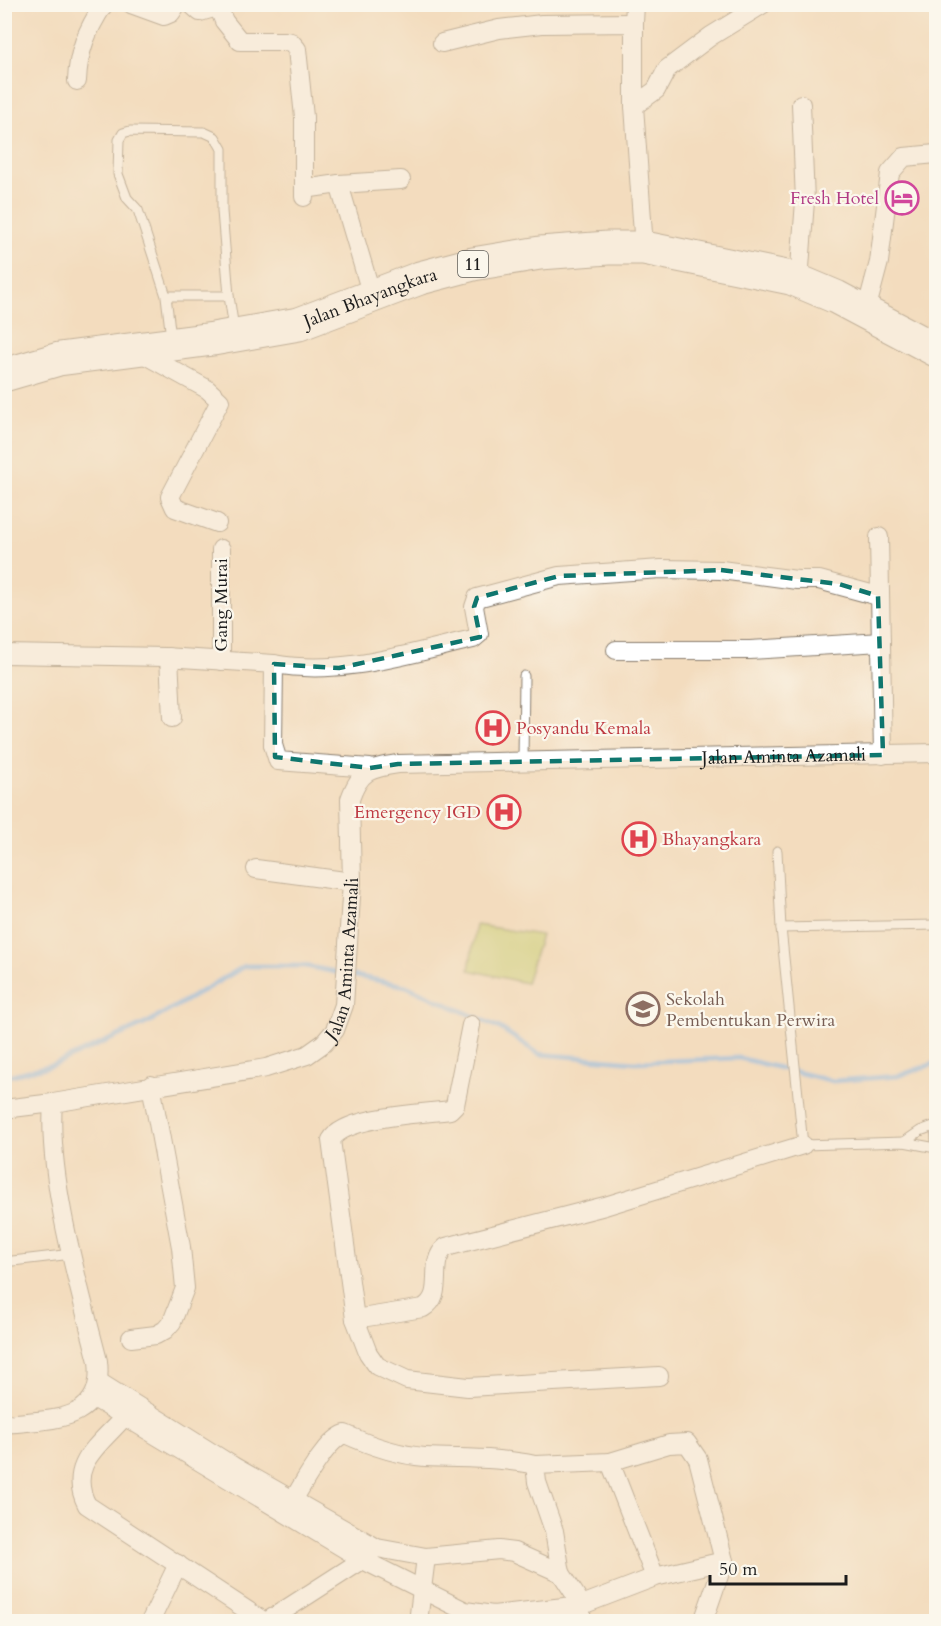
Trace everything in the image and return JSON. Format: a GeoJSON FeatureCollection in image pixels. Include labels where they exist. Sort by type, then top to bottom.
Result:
{"type":"FeatureCollection","features":[{"type":"Feature","properties":{"kind":"highway","name":"Jalan Bhayangkara"},"geometry":{"type":"LineString","coordinates":[[4,375],[59,359],[172,345],[299,324],[420,278],[473,264],[540,253],[644,248],[799,281],[866,311],[936,350]]}},
{"type":"Feature","properties":{"kind":"street"},"geometry":{"type":"LineString","coordinates":[[77,81],[78,62],[83,41],[104,4]]}},
{"type":"Feature","properties":{"kind":"street"},"geometry":{"type":"LineString","coordinates":[[131,4],[164,16],[171,13],[177,4]]}},
{"type":"Feature","properties":{"kind":"street"},"geometry":{"type":"LineString","coordinates":[[191,4],[200,12],[217,6],[231,33],[240,41],[285,41],[297,49],[301,70],[304,117],[304,193],[339,184],[401,180]]}},
{"type":"Feature","properties":{"kind":"street"},"geometry":{"type":"LineString","coordinates":[[635,4],[634,106],[644,248]]}},
{"type":"Feature","properties":{"kind":"street"},"geometry":{"type":"LineString","coordinates":[[634,106],[656,90],[664,73],[676,62],[711,36],[763,4]]}},
{"type":"Feature","properties":{"kind":"street"},"geometry":{"type":"LineString","coordinates":[[442,43],[499,29],[542,24],[634,23]]}},
{"type":"Feature","properties":{"kind":"street"},"geometry":{"type":"LineString","coordinates":[[799,281],[805,201],[801,104]]}},
{"type":"Feature","properties":{"kind":"street"},"geometry":{"type":"LineString","coordinates":[[866,311],[879,262],[890,173],[904,157],[936,154]]}},
{"type":"Feature","properties":{"kind":"street"},"geometry":{"type":"LineString","coordinates":[[339,184],[372,297]]}},
{"type":"Feature","properties":{"kind":"street"},"geometry":{"type":"LineString","coordinates":[[134,349],[207,389],[220,400],[170,496],[175,508],[217,523]]}},
{"type":"Feature","properties":{"kind":"street"},"geometry":{"type":"LineString","coordinates":[[879,537],[878,596],[883,755]]}},
{"type":"Feature","properties":{"kind":"street","name":"Gang Murai"},"geometry":{"type":"LineString","coordinates":[[220,549],[221,661]]}},
{"type":"Feature","properties":{"kind":"street"},"geometry":{"type":"LineString","coordinates":[[4,654],[169,657],[339,668],[473,639],[479,634],[474,607],[477,598],[570,575],[661,569],[720,570],[819,580],[878,596]]}},
{"type":"Feature","properties":{"kind":"street"},"geometry":{"type":"LineString","coordinates":[[616,650],[750,650],[881,642]]}},
{"type":"Feature","properties":{"kind":"street"},"geometry":{"type":"LineString","coordinates":[[169,657],[172,718]]}},
{"type":"Feature","properties":{"kind":"street"},"geometry":{"type":"LineString","coordinates":[[274,664],[273,745],[278,761],[370,768]]}},
{"type":"Feature","properties":{"kind":"street","name":"Jalan Aminta Azamali"},"geometry":{"type":"LineString","coordinates":[[4,1109],[266,1068],[307,1055],[324,1043],[335,1030],[344,1005],[352,882],[350,799],[355,785],[370,768],[398,764],[936,753]]}},
{"type":"Feature","properties":{"kind":"street"},"geometry":{"type":"LineString","coordinates":[[256,869],[352,882]]}},
{"type":"Feature","properties":{"kind":"street"},"geometry":{"type":"LineString","coordinates":[[471,1025],[455,1105],[450,1110],[351,1124],[335,1133],[331,1140],[355,1320],[368,1353],[377,1366],[407,1380],[468,1387],[659,1376]]}},
{"type":"Feature","properties":{"kind":"street"},"geometry":{"type":"LineString","coordinates":[[131,1338],[156,1335],[165,1330],[172,1322],[185,1288],[181,1247],[151,1085]]}},
{"type":"Feature","properties":{"kind":"street"},"geometry":{"type":"LineString","coordinates":[[4,1424],[67,1415],[84,1409],[96,1390],[98,1360],[72,1254],[51,1132],[53,1103]]}},
{"type":"Feature","properties":{"kind":"street"},"geometry":{"type":"LineString","coordinates":[[355,1320],[423,1308],[431,1303],[437,1289],[437,1258],[446,1247],[605,1206],[803,1144]]}},
{"type":"Feature","properties":{"kind":"street"},"geometry":{"type":"LineString","coordinates":[[96,1390],[124,1417],[170,1436]]}},
{"type":"Feature","properties":{"kind":"street"},"geometry":{"type":"LineString","coordinates":[[96,1390],[371,1555],[420,1588],[465,1611],[478,1614],[581,1613],[655,1577],[724,1561]]}},
{"type":"Feature","properties":{"kind":"street"},"geometry":{"type":"LineString","coordinates":[[124,1417],[83,1461],[79,1484],[82,1497],[87,1505],[265,1622],[371,1555],[426,1557],[499,1550],[533,1559],[561,1573]]}},
{"type":"Feature","properties":{"kind":"street"},"geometry":{"type":"LineString","coordinates":[[289,1507],[326,1449],[337,1436],[345,1434],[398,1452],[423,1457],[513,1460],[535,1465],[610,1462],[669,1444],[687,1443],[698,1459],[724,1561],[703,1622]]}},
{"type":"Feature","properties":{"kind":"street"},"geometry":{"type":"LineString","coordinates":[[610,1462],[655,1577]]}},
{"type":"Feature","properties":{"kind":"street"},"geometry":{"type":"LineString","coordinates":[[535,1465],[537,1482],[554,1531],[561,1573],[581,1613]]}},
{"type":"Feature","properties":{"kind":"street"},"geometry":{"type":"LineString","coordinates":[[418,1622],[420,1588],[426,1557]]}},
{"type":"Feature","properties":{"kind":"street"},"geometry":{"type":"LineString","coordinates":[[150,1622],[178,1564]]}},
{"type":"Feature","properties":{"kind":"lane"},"geometry":{"type":"LineString","coordinates":[[172,345],[166,296],[138,210],[127,198],[118,174],[119,140],[123,133],[130,131],[204,132],[215,137],[221,145],[222,211],[229,296],[236,335]]}},
{"type":"Feature","properties":{"kind":"lane"},"geometry":{"type":"LineString","coordinates":[[166,296],[229,296]]}},
{"type":"Feature","properties":{"kind":"lane"},"geometry":{"type":"LineString","coordinates":[[523,761],[524,676]]}},
{"type":"Feature","properties":{"kind":"lane"},"geometry":{"type":"LineString","coordinates":[[777,851],[781,928],[803,1144],[851,1145],[904,1142],[936,1148]]}},
{"type":"Feature","properties":{"kind":"lane"},"geometry":{"type":"LineString","coordinates":[[781,928],[936,925]]}},
{"type":"Feature","properties":{"kind":"lane"},"geometry":{"type":"LineString","coordinates":[[904,1142],[936,1125],[936,1141]]}},
{"type":"Feature","properties":{"kind":"lane"},"geometry":{"type":"LineString","coordinates":[[4,1262],[72,1254]]}},
{"type":"Feature","properties":{"kind":"highlighted area"},"geometry":{"type":"Polygon","coordinates":[[[721,570],[839,584],[878,596],[883,755],[398,764],[370,768],[275,757],[274,664],[339,668],[480,637],[474,607],[477,598],[559,576],[721,570]]]}},
{"type":"Feature","properties":{"kind":"green space"},"geometry":{"type":"Polygon","coordinates":[[[476,925],[541,935],[526,983],[469,970],[476,925]]]}},
{"type":"Feature","properties":{"kind":"waterway"},"geometry":{"type":"LineString","coordinates":[[4,1077],[53,1065],[149,1022],[245,966],[305,966],[406,986],[500,1028],[539,1054],[636,1062],[739,1058],[833,1081],[898,1076],[936,1063]]}},
{"type":"Feature","properties":{"kind":"place","name":"Fresh Hotel"},"geometry":{"type":"Point","coordinates":[902,198]}},
{"type":"Feature","properties":{"kind":"place","name":"Posyandu Kemala"},"geometry":{"type":"Point","coordinates":[493,728]}},
{"type":"Feature","properties":{"kind":"place","name":"Emergency IGD"},"geometry":{"type":"Point","coordinates":[504,812]}},
{"type":"Feature","properties":{"kind":"place","name":"Bhayangkara"},"geometry":{"type":"Point","coordinates":[639,839]}},
{"type":"Feature","properties":{"kind":"place","name":"Sekolah Pembentukan Perwira"},"geometry":{"type":"Point","coordinates":[643,1009]}}]}
